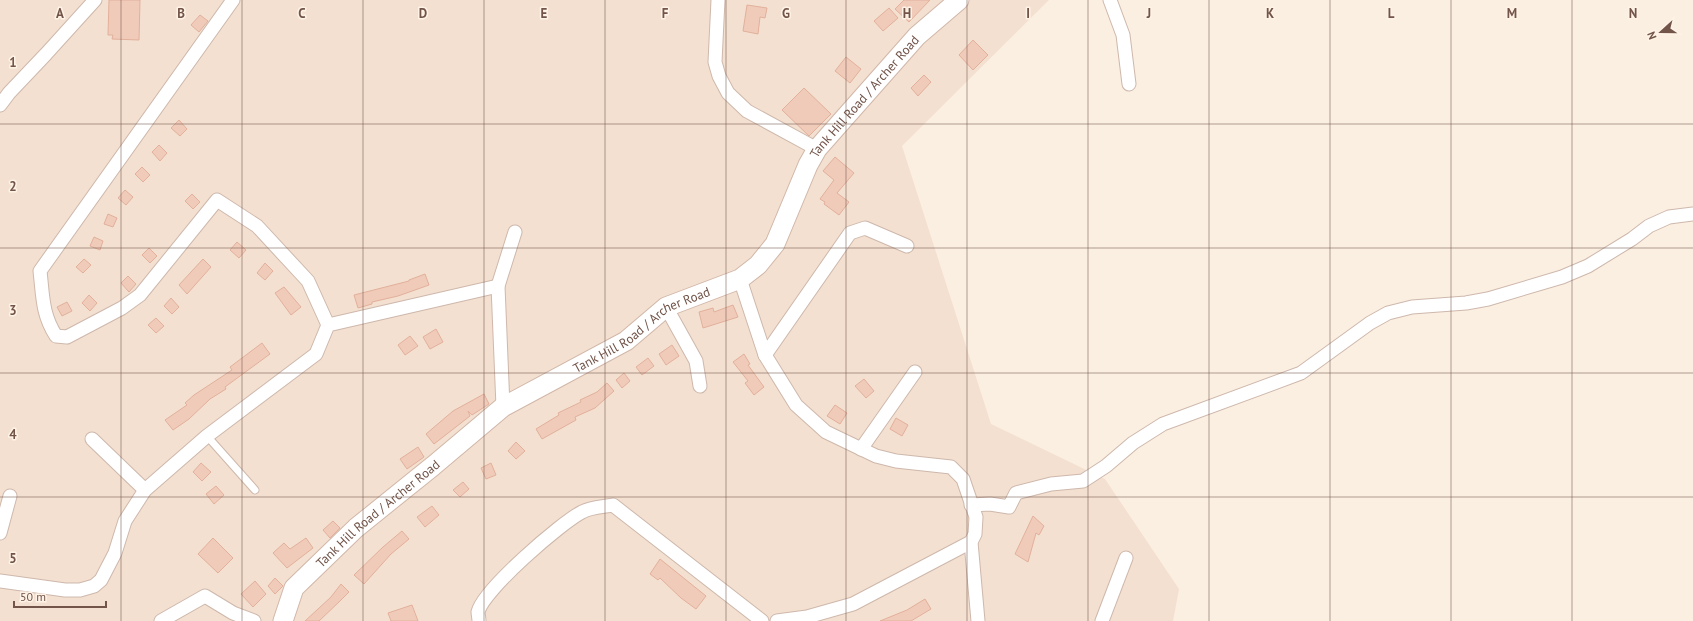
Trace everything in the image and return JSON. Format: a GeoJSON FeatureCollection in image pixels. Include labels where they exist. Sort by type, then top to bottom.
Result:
{"type":"FeatureCollection","features":[{"type":"Feature","properties":{"kind":"street"},"geometry":{"type":"LineString","coordinates":[[0,105],[9,93],[95,0]]}},
{"type":"Feature","properties":{"kind":"street"},"geometry":{"type":"LineString","coordinates":[[0,581],[80,590],[94,586],[101,580],[115,553],[125,521],[145,490],[207,436],[316,354],[328,325],[308,281],[257,226],[217,200],[140,295],[122,308],[68,337],[56,336],[48,324],[44,307],[40,271],[232,0]]}},
{"type":"Feature","properties":{"kind":"street"},"geometry":{"type":"LineString","coordinates":[[718,0],[716,62],[719,76],[728,93],[747,111],[817,149]]}},
{"type":"Feature","properties":{"kind":"street","name":"Tank Hill Road / Archer Road"},"geometry":{"type":"LineString","coordinates":[[283,621],[294,588],[356,528],[503,407],[626,341],[666,307],[740,279],[758,264],[775,244],[808,165],[817,149],[917,36],[959,0]]}},
{"type":"Feature","properties":{"kind":"street"},"geometry":{"type":"LineString","coordinates":[[1110,0],[1123,35],[1129,84]]}},
{"type":"Feature","properties":{"kind":"street"},"geometry":{"type":"LineString","coordinates":[[971,504],[990,504],[1009,507],[1016,493],[1051,484],[1082,481],[1106,466],[1134,443],[1163,424],[1300,373],[1370,323],[1388,313],[1412,307],[1466,303],[1481,300],[1562,278],[1588,266],[1669,216],[1693,214]]}},
{"type":"Feature","properties":{"kind":"street"},"geometry":{"type":"LineString","coordinates":[[764,355],[850,233],[865,228],[907,246]]}},
{"type":"Feature","properties":{"kind":"street"},"geometry":{"type":"LineString","coordinates":[[503,407],[498,286],[515,232]]}},
{"type":"Feature","properties":{"kind":"street"},"geometry":{"type":"LineString","coordinates":[[740,279],[764,355],[796,405],[826,432],[876,456],[896,461],[951,467],[963,479],[976,517],[975,534],[971,542],[978,621]]}},
{"type":"Feature","properties":{"kind":"street"},"geometry":{"type":"LineString","coordinates":[[328,325],[498,286]]}},
{"type":"Feature","properties":{"kind":"street"},"geometry":{"type":"LineString","coordinates":[[666,307],[696,361],[700,386]]}},
{"type":"Feature","properties":{"kind":"street"},"geometry":{"type":"LineString","coordinates":[[861,449],[915,372]]}},
{"type":"Feature","properties":{"kind":"street"},"geometry":{"type":"LineString","coordinates":[[92,439],[145,490]]}},
{"type":"Feature","properties":{"kind":"street"},"geometry":{"type":"LineString","coordinates":[[0,533],[10,496]]}},
{"type":"Feature","properties":{"kind":"street"},"geometry":{"type":"LineString","coordinates":[[478,621],[478,611],[488,595],[506,575],[566,522],[584,511],[613,505],[762,621]]}},
{"type":"Feature","properties":{"kind":"street"},"geometry":{"type":"LineString","coordinates":[[777,621],[807,617],[853,604],[971,542]]}},
{"type":"Feature","properties":{"kind":"street"},"geometry":{"type":"LineString","coordinates":[[1102,621],[1126,558]]}},
{"type":"Feature","properties":{"kind":"street"},"geometry":{"type":"LineString","coordinates":[[161,621],[205,596],[233,613],[254,621]]}},
{"type":"Feature","properties":{"kind":"lane"},"geometry":{"type":"LineString","coordinates":[[207,436],[255,490]]}},
{"type":"Feature","properties":{"kind":"shaded area"},"geometry":{"type":"Polygon","coordinates":[[[0,0],[1049,0],[902,146],[991,424],[1105,479],[1179,589],[1173,621],[0,621],[0,0]]]}},
{"type":"Feature","properties":{"kind":"building"},"geometry":{"type":"Polygon","coordinates":[[[109,0],[140,0],[139,40],[112,39],[113,35],[108,35],[109,0]]]}},
{"type":"Feature","properties":{"kind":"building"},"geometry":{"type":"Polygon","coordinates":[[[904,0],[930,0],[909,22],[895,9],[904,0]]]}},
{"type":"Feature","properties":{"kind":"building"},"geometry":{"type":"Polygon","coordinates":[[[747,5],[767,8],[765,18],[760,17],[758,34],[743,31],[747,5]]]}},
{"type":"Feature","properties":{"kind":"building"},"geometry":{"type":"Polygon","coordinates":[[[889,8],[898,18],[883,31],[874,21],[889,8]]]}},
{"type":"Feature","properties":{"kind":"building"},"geometry":{"type":"Polygon","coordinates":[[[200,15],[208,21],[199,32],[191,25],[200,15]]]}},
{"type":"Feature","properties":{"kind":"building"},"geometry":{"type":"Polygon","coordinates":[[[973,40],[988,55],[973,70],[959,55],[973,40]]]}},
{"type":"Feature","properties":{"kind":"building"},"geometry":{"type":"Polygon","coordinates":[[[846,57],[861,69],[850,83],[835,71],[846,57]]]}},
{"type":"Feature","properties":{"kind":"building"},"geometry":{"type":"Polygon","coordinates":[[[924,75],[931,82],[918,96],[911,88],[924,75]]]}},
{"type":"Feature","properties":{"kind":"building"},"geometry":{"type":"Polygon","coordinates":[[[804,88],[831,114],[809,136],[782,110],[804,88]]]}},
{"type":"Feature","properties":{"kind":"building"},"geometry":{"type":"Polygon","coordinates":[[[179,120],[187,129],[180,136],[171,128],[179,120]]]}},
{"type":"Feature","properties":{"kind":"building"},"geometry":{"type":"Polygon","coordinates":[[[159,145],[167,153],[160,161],[152,152],[159,145]]]}},
{"type":"Feature","properties":{"kind":"building"},"geometry":{"type":"Polygon","coordinates":[[[835,157],[854,173],[837,193],[849,202],[839,215],[824,204],[825,202],[820,199],[834,180],[823,171],[835,157]]]}},
{"type":"Feature","properties":{"kind":"building"},"geometry":{"type":"Polygon","coordinates":[[[142,167],[150,175],[143,182],[135,174],[142,167]]]}},
{"type":"Feature","properties":{"kind":"building"},"geometry":{"type":"Polygon","coordinates":[[[125,190],[133,197],[126,205],[118,198],[125,190]]]}},
{"type":"Feature","properties":{"kind":"building"},"geometry":{"type":"Polygon","coordinates":[[[192,194],[200,202],[193,209],[185,201],[192,194]]]}},
{"type":"Feature","properties":{"kind":"building"},"geometry":{"type":"Polygon","coordinates":[[[108,214],[117,218],[113,227],[104,224],[108,214]]]}},
{"type":"Feature","properties":{"kind":"building"},"geometry":{"type":"Polygon","coordinates":[[[94,237],[103,241],[100,250],[90,246],[94,237]]]}},
{"type":"Feature","properties":{"kind":"building"},"geometry":{"type":"Polygon","coordinates":[[[237,242],[246,250],[239,258],[230,250],[237,242]]]}},
{"type":"Feature","properties":{"kind":"building"},"geometry":{"type":"Polygon","coordinates":[[[149,248],[157,256],[150,263],[142,255],[149,248]]]}},
{"type":"Feature","properties":{"kind":"building"},"geometry":{"type":"Polygon","coordinates":[[[84,259],[91,265],[83,273],[76,267],[84,259]]]}},
{"type":"Feature","properties":{"kind":"building"},"geometry":{"type":"Polygon","coordinates":[[[203,259],[211,267],[187,294],[179,285],[203,259]]]}},
{"type":"Feature","properties":{"kind":"building"},"geometry":{"type":"Polygon","coordinates":[[[265,263],[273,271],[265,280],[257,273],[265,263]]]}},
{"type":"Feature","properties":{"kind":"building"},"geometry":{"type":"Polygon","coordinates":[[[425,274],[429,285],[398,296],[372,302],[372,304],[358,308],[354,295],[409,281],[425,274]]]}},
{"type":"Feature","properties":{"kind":"building"},"geometry":{"type":"Polygon","coordinates":[[[128,276],[136,284],[129,292],[121,283],[128,276]]]}},
{"type":"Feature","properties":{"kind":"building"},"geometry":{"type":"Polygon","coordinates":[[[284,287],[301,307],[291,315],[275,293],[284,287]]]}},
{"type":"Feature","properties":{"kind":"building"},"geometry":{"type":"Polygon","coordinates":[[[89,295],[97,303],[90,311],[82,303],[89,295]]]}},
{"type":"Feature","properties":{"kind":"building"},"geometry":{"type":"Polygon","coordinates":[[[171,298],[179,307],[172,314],[164,306],[171,298]]]}},
{"type":"Feature","properties":{"kind":"building"},"geometry":{"type":"Polygon","coordinates":[[[67,302],[72,311],[62,316],[57,307],[67,302]]]}},
{"type":"Feature","properties":{"kind":"building"},"geometry":{"type":"Polygon","coordinates":[[[733,305],[738,317],[703,328],[699,312],[713,308],[714,312],[733,305]]]}},
{"type":"Feature","properties":{"kind":"building"},"geometry":{"type":"Polygon","coordinates":[[[156,318],[164,326],[156,333],[148,325],[156,318]]]}},
{"type":"Feature","properties":{"kind":"building"},"geometry":{"type":"Polygon","coordinates":[[[436,329],[443,342],[430,349],[423,337],[436,329]]]}},
{"type":"Feature","properties":{"kind":"building"},"geometry":{"type":"Polygon","coordinates":[[[410,336],[418,346],[405,355],[398,345],[410,336]]]}},
{"type":"Feature","properties":{"kind":"building"},"geometry":{"type":"Polygon","coordinates":[[[262,343],[270,354],[225,387],[226,389],[210,399],[189,419],[173,430],[165,420],[187,405],[185,403],[194,395],[232,370],[230,367],[262,343]]]}},
{"type":"Feature","properties":{"kind":"building"},"geometry":{"type":"Polygon","coordinates":[[[672,345],[679,356],[666,365],[659,354],[672,345]]]}},
{"type":"Feature","properties":{"kind":"building"},"geometry":{"type":"Polygon","coordinates":[[[744,354],[750,364],[748,365],[764,387],[754,395],[745,383],[748,381],[733,362],[744,354]]]}},
{"type":"Feature","properties":{"kind":"building"},"geometry":{"type":"Polygon","coordinates":[[[648,358],[654,366],[642,375],[636,367],[648,358]]]}},
{"type":"Feature","properties":{"kind":"building"},"geometry":{"type":"Polygon","coordinates":[[[624,373],[630,381],[622,388],[616,380],[624,373]]]}},
{"type":"Feature","properties":{"kind":"building"},"geometry":{"type":"Polygon","coordinates":[[[864,379],[874,391],[866,398],[855,386],[864,379]]]}},
{"type":"Feature","properties":{"kind":"building"},"geometry":{"type":"Polygon","coordinates":[[[607,383],[614,391],[595,408],[575,417],[576,420],[542,439],[536,429],[559,415],[558,413],[581,402],[580,400],[597,392],[607,383]]]}},
{"type":"Feature","properties":{"kind":"building"},"geometry":{"type":"Polygon","coordinates":[[[484,394],[489,404],[472,415],[468,411],[470,416],[434,444],[426,434],[453,411],[484,394]]]}},
{"type":"Feature","properties":{"kind":"building"},"geometry":{"type":"Polygon","coordinates":[[[835,405],[847,413],[840,424],[827,416],[835,405]]]}},
{"type":"Feature","properties":{"kind":"building"},"geometry":{"type":"Polygon","coordinates":[[[896,418],[908,425],[902,436],[890,429],[896,418]]]}},
{"type":"Feature","properties":{"kind":"building"},"geometry":{"type":"Polygon","coordinates":[[[516,442],[525,451],[516,459],[508,451],[516,442]]]}},
{"type":"Feature","properties":{"kind":"building"},"geometry":{"type":"Polygon","coordinates":[[[418,447],[424,457],[407,469],[400,459],[418,447]]]}},
{"type":"Feature","properties":{"kind":"building"},"geometry":{"type":"Polygon","coordinates":[[[201,463],[211,472],[202,481],[193,472],[201,463]]]}},
{"type":"Feature","properties":{"kind":"building"},"geometry":{"type":"Polygon","coordinates":[[[491,463],[496,475],[486,479],[481,468],[491,463]]]}},
{"type":"Feature","properties":{"kind":"building"},"geometry":{"type":"Polygon","coordinates":[[[463,482],[469,489],[460,497],[453,490],[463,482]]]}},
{"type":"Feature","properties":{"kind":"building"},"geometry":{"type":"Polygon","coordinates":[[[216,486],[224,495],[214,504],[206,494],[216,486]]]}},
{"type":"Feature","properties":{"kind":"building"},"geometry":{"type":"Polygon","coordinates":[[[432,506],[439,515],[425,527],[417,517],[432,506]]]}},
{"type":"Feature","properties":{"kind":"building"},"geometry":{"type":"Polygon","coordinates":[[[1033,516],[1044,526],[1039,535],[1036,533],[1028,562],[1015,554],[1033,516]]]}},
{"type":"Feature","properties":{"kind":"building"},"geometry":{"type":"Polygon","coordinates":[[[333,521],[340,528],[330,538],[323,530],[333,521]]]}},
{"type":"Feature","properties":{"kind":"building"},"geometry":{"type":"Polygon","coordinates":[[[402,531],[409,539],[391,554],[364,584],[354,575],[402,531]]]}},
{"type":"Feature","properties":{"kind":"building"},"geometry":{"type":"Polygon","coordinates":[[[213,538],[233,558],[218,573],[198,554],[213,538]]]}},
{"type":"Feature","properties":{"kind":"building"},"geometry":{"type":"Polygon","coordinates":[[[306,538],[313,548],[287,568],[273,553],[284,543],[290,549],[306,538]]]}},
{"type":"Feature","properties":{"kind":"building"},"geometry":{"type":"Polygon","coordinates":[[[660,559],[706,596],[696,609],[681,598],[660,578],[658,580],[650,574],[660,559]]]}},
{"type":"Feature","properties":{"kind":"building"},"geometry":{"type":"Polygon","coordinates":[[[275,578],[283,586],[275,594],[268,586],[275,578]]]}},
{"type":"Feature","properties":{"kind":"building"},"geometry":{"type":"Polygon","coordinates":[[[255,581],[266,594],[253,607],[241,594],[255,581]]]}},
{"type":"Feature","properties":{"kind":"building"},"geometry":{"type":"Polygon","coordinates":[[[341,584],[349,592],[319,621],[305,621],[331,597],[341,584]]]}},
{"type":"Feature","properties":{"kind":"building"},"geometry":{"type":"Polygon","coordinates":[[[925,599],[931,609],[911,621],[880,621],[907,610],[925,599]]]}},
{"type":"Feature","properties":{"kind":"building"},"geometry":{"type":"Polygon","coordinates":[[[412,605],[418,621],[391,621],[388,613],[412,605]]]}}]}
